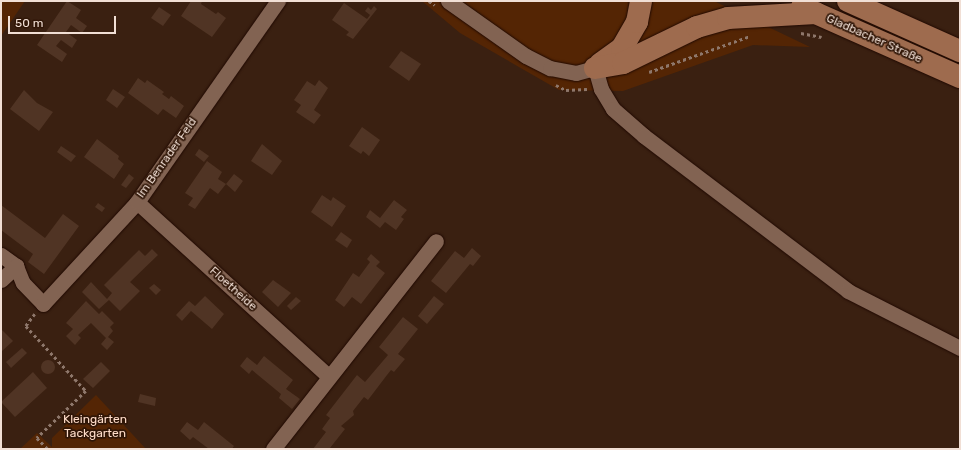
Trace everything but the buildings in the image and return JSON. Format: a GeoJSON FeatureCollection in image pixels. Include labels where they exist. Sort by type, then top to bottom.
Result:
{"type":"FeatureCollection","features":[{"type":"Feature","properties":{"kind":"main road"},"geometry":{"type":"LineString","coordinates":[[595,68],[622,48],[637,22],[641,1]]}},
{"type":"Feature","properties":{"kind":"main road","name":"Gladbacher Straße"},"geometry":{"type":"LineString","coordinates":[[788,1],[816,12],[960,77]]}},
{"type":"Feature","properties":{"kind":"main road","name":"Gladbacher Straße"},"geometry":{"type":"LineString","coordinates":[[848,1],[960,51]]}},
{"type":"Feature","properties":{"kind":"main road"},"geometry":{"type":"LineString","coordinates":[[595,68],[623,63],[697,27],[728,18],[816,12]]}},
{"type":"Feature","properties":{"kind":"street","name":"Im Benrader Feld"},"geometry":{"type":"LineString","coordinates":[[42,304],[137,202],[278,1]]}},
{"type":"Feature","properties":{"kind":"street"},"geometry":{"type":"LineString","coordinates":[[445,6],[526,56],[550,68],[576,73],[595,68],[601,89],[613,109],[644,136],[848,291],[960,348]]}},
{"type":"Feature","properties":{"kind":"street","name":"Floetheide"},"geometry":{"type":"LineString","coordinates":[[137,202],[328,376]]}},
{"type":"Feature","properties":{"kind":"street"},"geometry":{"type":"LineString","coordinates":[[273,449],[328,376],[436,241]]}},
{"type":"Feature","properties":{"kind":"street"},"geometry":{"type":"LineString","coordinates":[[1,255],[16,266],[23,283],[42,304]]}},
{"type":"Feature","properties":{"kind":"street"},"geometry":{"type":"LineString","coordinates":[[1,280],[16,266]]}},
{"type":"Feature","properties":{"kind":"path"},"geometry":{"type":"LineString","coordinates":[[429,1],[445,6]]}},
{"type":"Feature","properties":{"kind":"path"},"geometry":{"type":"LineString","coordinates":[[793,32],[829,40]]}},
{"type":"Feature","properties":{"kind":"path"},"geometry":{"type":"LineString","coordinates":[[644,74],[758,33]]}},
{"type":"Feature","properties":{"kind":"path"},"geometry":{"type":"LineString","coordinates":[[553,84],[566,90],[601,89]]}},
{"type":"Feature","properties":{"kind":"path"},"geometry":{"type":"LineString","coordinates":[[42,304],[26,326],[86,391],[37,438],[48,449]]}},
{"type":"Feature","properties":{"kind":"green space"},"geometry":{"type":"Polygon","coordinates":[[[1,1],[25,1],[1,36],[1,1]]]}},
{"type":"Feature","properties":{"kind":"green space"},"geometry":{"type":"Polygon","coordinates":[[[422,1],[714,1],[810,47],[753,45],[623,91],[559,90],[460,33],[422,1]]]}},
{"type":"Feature","properties":{"kind":"green space","name":"Kleingärten Tackgarten"},"geometry":{"type":"Polygon","coordinates":[[[96,395],[146,449],[20,449],[37,433],[52,447],[52,438],[96,395]]]}}]}
